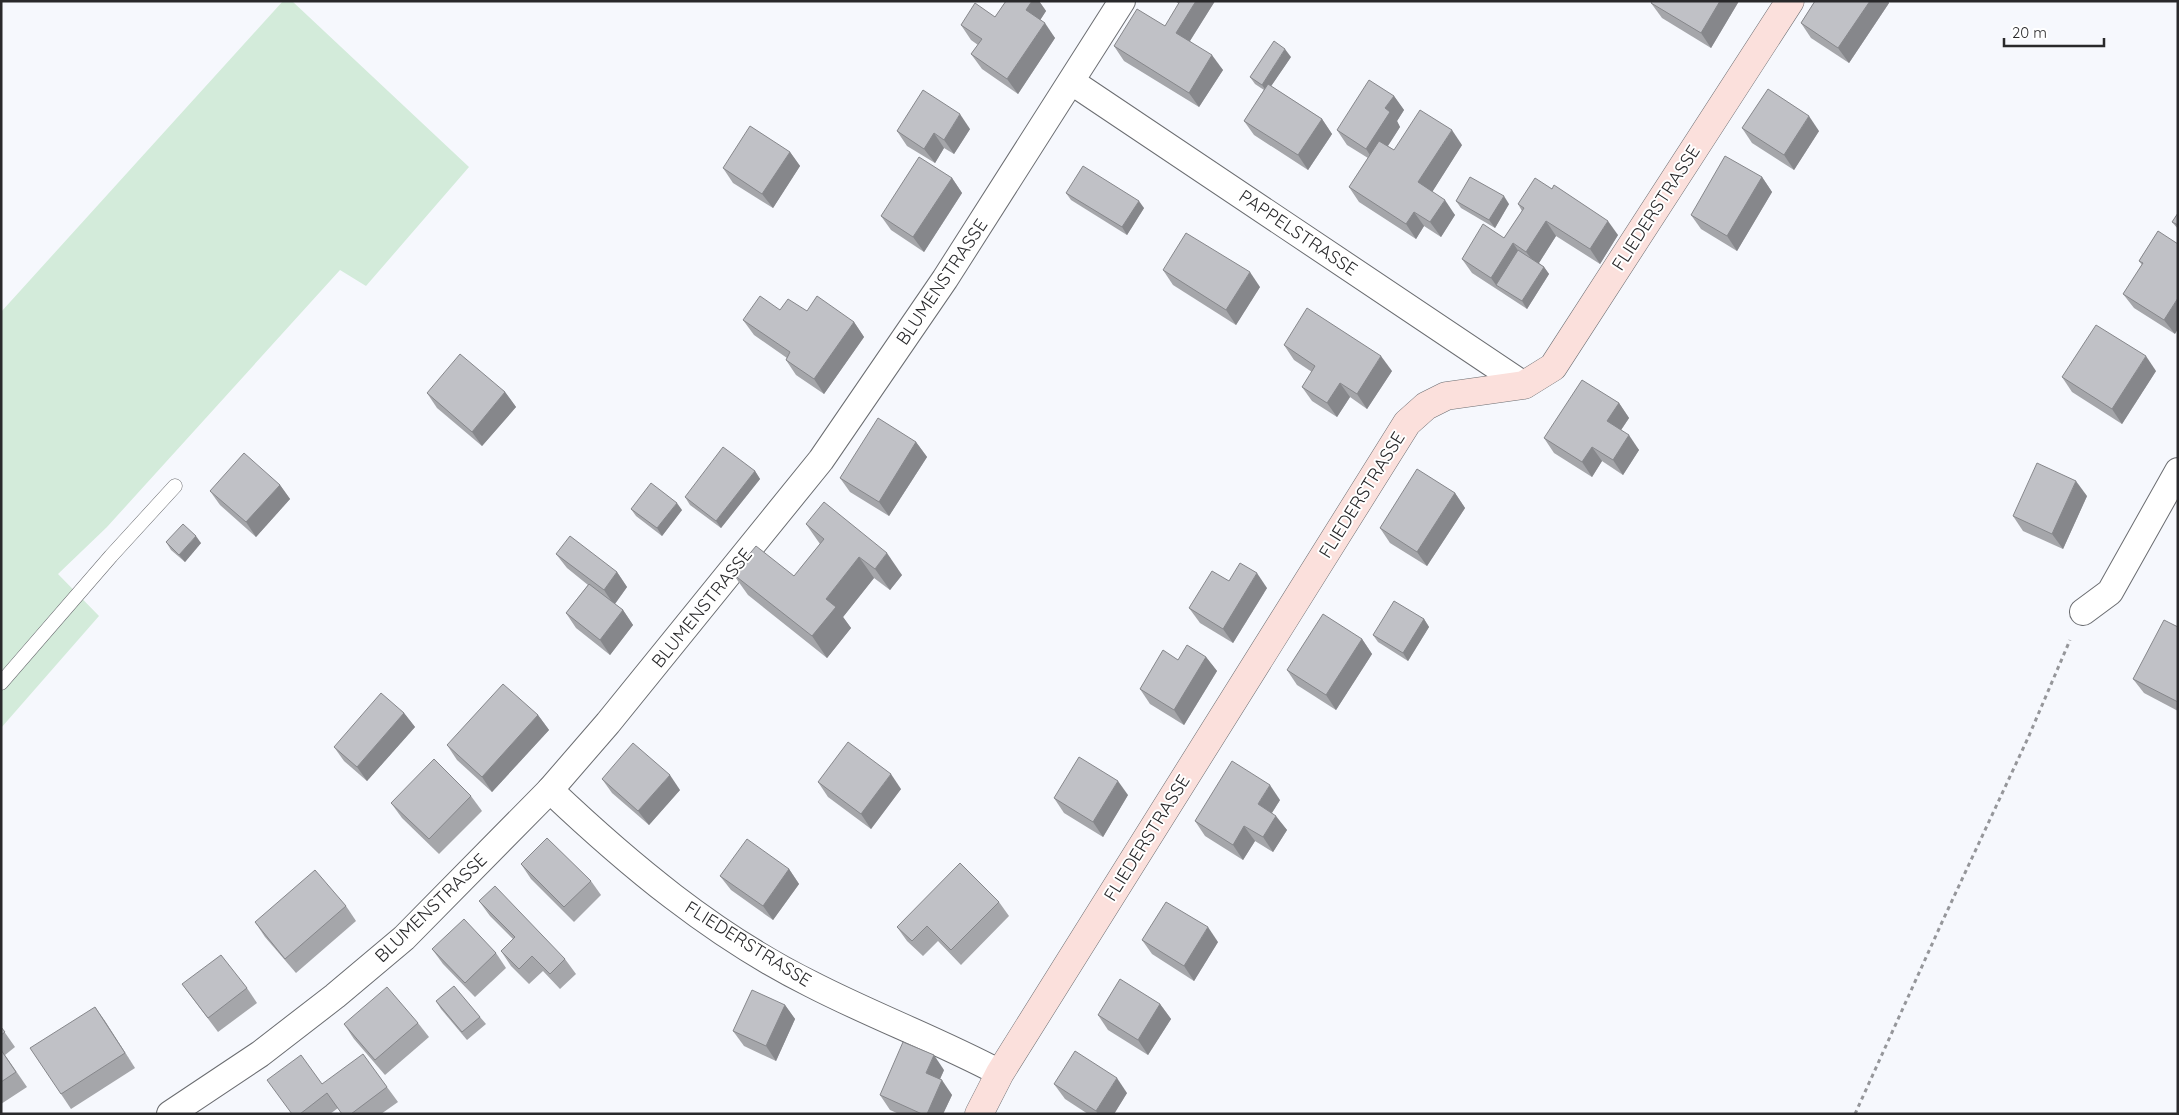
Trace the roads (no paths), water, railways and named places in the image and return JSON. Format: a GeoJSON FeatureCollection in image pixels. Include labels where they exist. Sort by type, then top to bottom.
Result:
{"type":"FeatureCollection","features":[{"type":"Feature","properties":{"kind":"street","name":"BLUMENSTRASSE"},"geometry":{"type":"LineString","coordinates":[[170,1114],[260,1054],[335,996],[404,938],[550,790],[649,674],[821,460],[945,279],[1122,1]]}},
{"type":"Feature","properties":{"kind":"street","name":"FLIEDERSTRASSE"},"geometry":{"type":"LineString","coordinates":[[979,1114],[1000,1072],[1407,423],[1426,406],[1446,396],[1524,385],[1553,367],[1790,1]]}},
{"type":"Feature","properties":{"kind":"street","name":"PAPPELSTRASSE"},"geometry":{"type":"LineString","coordinates":[[1072,82],[1524,385]]}},
{"type":"Feature","properties":{"kind":"street"},"geometry":{"type":"LineString","coordinates":[[2083,612],[2110,592],[2178,471]]}},
{"type":"Feature","properties":{"kind":"street","name":"FLIEDERSTRASSE"},"geometry":{"type":"LineString","coordinates":[[550,790],[578,818],[677,900],[750,950],[810,984],[1000,1072]]}},
{"type":"Feature","properties":{"kind":"lane"},"geometry":{"type":"LineString","coordinates":[[1,683],[111,556],[176,486]]}}]}
